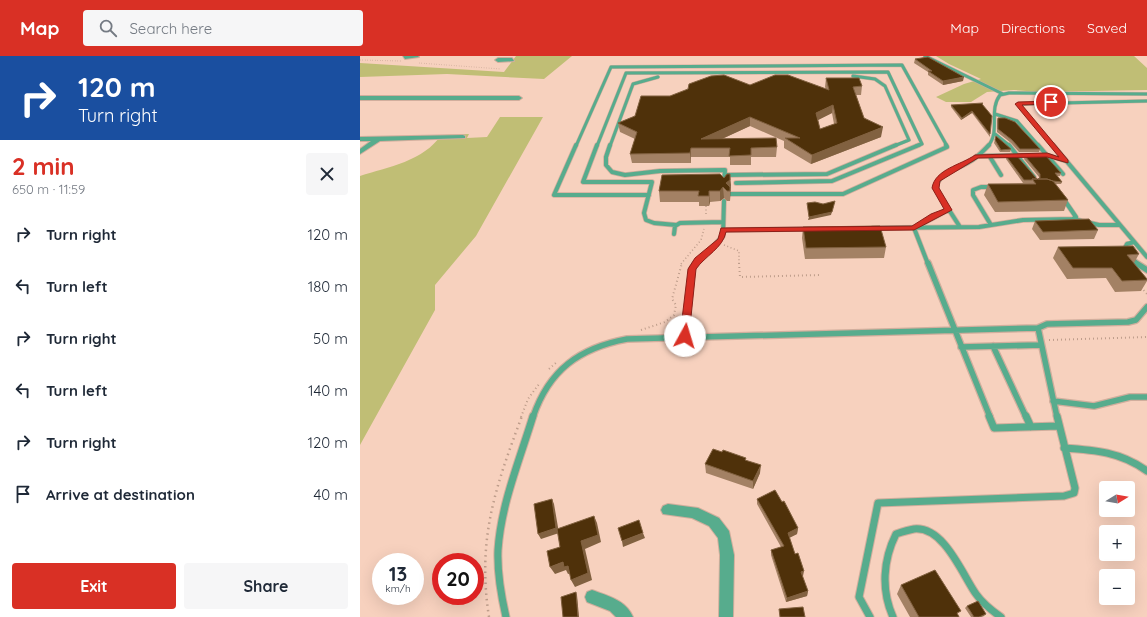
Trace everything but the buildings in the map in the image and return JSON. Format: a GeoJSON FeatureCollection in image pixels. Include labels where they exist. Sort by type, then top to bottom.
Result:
{"type":"FeatureCollection","features":[{"type":"Feature","properties":{"kind":"street"},"geometry":{"type":"LineString","coordinates":[[405,57],[416,56]]}},
{"type":"Feature","properties":{"kind":"street"},"geometry":{"type":"LineString","coordinates":[[412,62],[416,56]]}},
{"type":"Feature","properties":{"kind":"street"},"geometry":{"type":"LineString","coordinates":[[493,68],[500,58],[512,60]]}},
{"type":"Feature","properties":{"kind":"street"},"geometry":{"type":"LineString","coordinates":[[360,98],[519,98]]}},
{"type":"Feature","properties":{"kind":"street"},"geometry":{"type":"LineString","coordinates":[[360,139],[463,137]]}},
{"type":"Feature","properties":{"kind":"street"},"geometry":{"type":"LineString","coordinates":[[360,152],[378,139]]}},
{"type":"Feature","properties":{"kind":"street"},"geometry":{"type":"LineString","coordinates":[[668,510],[693,512],[714,522],[724,536],[727,555],[726,617]]}},
{"type":"Feature","properties":{"kind":"street"},"geometry":{"type":"LineString","coordinates":[[592,598],[615,606],[626,617]]}},
{"type":"Feature","properties":{"kind":"lane"},"geometry":{"type":"LineString","coordinates":[[925,56],[1003,94],[1147,94]]}},
{"type":"Feature","properties":{"kind":"lane"},"geometry":{"type":"LineString","coordinates":[[649,195],[554,195],[611,67],[902,65],[947,147],[843,194],[730,194]]}},
{"type":"Feature","properties":{"kind":"lane"},"geometry":{"type":"LineString","coordinates":[[724,222],[685,222],[676,225],[654,223],[646,220],[644,213],[652,182],[583,182],[626,73],[888,72],[922,144],[832,181],[736,183]]}},
{"type":"Feature","properties":{"kind":"lane"},"geometry":{"type":"LineString","coordinates":[[724,185],[725,170],[660,171],[625,175],[609,169],[606,166],[606,157],[632,84],[653,77],[869,77],[879,81],[885,86],[909,140],[827,174],[725,175]]}},
{"type":"Feature","properties":{"kind":"lane"},"geometry":{"type":"LineString","coordinates":[[960,227],[935,188],[936,180],[941,175],[969,162],[991,143],[995,134],[997,98],[1003,94]]}},
{"type":"Feature","properties":{"kind":"lane"},"geometry":{"type":"LineString","coordinates":[[1147,101],[1018,103],[1147,257]]}},
{"type":"Feature","properties":{"kind":"lane"},"geometry":{"type":"LineString","coordinates":[[995,114],[1009,117],[1017,121],[1063,174]]}},
{"type":"Feature","properties":{"kind":"lane"},"geometry":{"type":"LineString","coordinates":[[995,134],[1004,139],[1036,179]]}},
{"type":"Feature","properties":{"kind":"lane"},"geometry":{"type":"LineString","coordinates":[[977,156],[1047,155],[1066,161]]}},
{"type":"Feature","properties":{"kind":"lane"},"geometry":{"type":"LineString","coordinates":[[990,157],[1002,175]]}},
{"type":"Feature","properties":{"kind":"lane"},"geometry":{"type":"LineString","coordinates":[[991,225],[973,195],[974,190],[981,187],[1004,187]]}},
{"type":"Feature","properties":{"kind":"lane"},"geometry":{"type":"LineString","coordinates":[[1061,195],[1075,213],[1076,217],[1073,219]]}},
{"type":"Feature","properties":{"kind":"lane"},"geometry":{"type":"LineString","coordinates":[[685,336],[692,269],[698,260],[723,236],[724,201]]}},
{"type":"Feature","properties":{"kind":"lane"},"geometry":{"type":"LineString","coordinates":[[914,228],[934,216],[948,210]]}},
{"type":"Feature","properties":{"kind":"lane"},"geometry":{"type":"LineString","coordinates":[[867,228],[960,227],[991,225],[1023,220],[1073,219],[1099,225],[1120,225]]}},
{"type":"Feature","properties":{"kind":"lane"},"geometry":{"type":"LineString","coordinates":[[674,234],[676,225]]}},
{"type":"Feature","properties":{"kind":"lane"},"geometry":{"type":"LineString","coordinates":[[914,228],[994,428],[1059,426]]}},
{"type":"Feature","properties":{"kind":"lane"},"geometry":{"type":"LineString","coordinates":[[723,230],[819,229]]}},
{"type":"Feature","properties":{"kind":"lane"},"geometry":{"type":"LineString","coordinates":[[1134,242],[1127,244],[1125,248],[1139,266],[1147,270]]}},
{"type":"Feature","properties":{"kind":"lane"},"geometry":{"type":"LineString","coordinates":[[506,617],[498,565],[500,530],[508,496],[538,404],[547,385],[570,362],[598,346],[629,338],[1038,328],[1047,324],[1128,322],[1136,320],[1147,307]]}},
{"type":"Feature","properties":{"kind":"lane"},"geometry":{"type":"LineString","coordinates":[[870,617],[859,597],[878,503],[1070,495],[1074,492],[1075,488],[1053,401],[1038,328]]}},
{"type":"Feature","properties":{"kind":"lane"},"geometry":{"type":"LineString","coordinates":[[961,347],[1042,345]]}},
{"type":"Feature","properties":{"kind":"lane"},"geometry":{"type":"LineString","coordinates":[[992,346],[1031,427]]}},
{"type":"Feature","properties":{"kind":"lane"},"geometry":{"type":"LineString","coordinates":[[1053,401],[1094,406],[1130,397],[1147,397]]}},
{"type":"Feature","properties":{"kind":"lane"},"geometry":{"type":"LineString","coordinates":[[1064,448],[1113,452],[1130,459],[1147,471]]}},
{"type":"Feature","properties":{"kind":"lane"},"geometry":{"type":"LineString","coordinates":[[893,617],[886,600],[885,589],[889,550],[896,534],[903,530],[915,529],[930,532],[938,538],[950,552],[989,610],[1001,617]]}},
{"type":"Feature","properties":{"kind":"path"},"geometry":{"type":"LineString","coordinates":[[360,60],[412,62],[501,69]]}},
{"type":"Feature","properties":{"kind":"path"},"geometry":{"type":"LineString","coordinates":[[640,330],[665,322],[674,315],[676,304],[672,299],[681,265],[685,258],[703,239],[706,206]]}},
{"type":"Feature","properties":{"kind":"path"},"geometry":{"type":"LineString","coordinates":[[717,243],[739,251],[740,277],[820,275]]}},
{"type":"Feature","properties":{"kind":"path"},"geometry":{"type":"LineString","coordinates":[[1138,283],[1147,294]]}},
{"type":"Feature","properties":{"kind":"path"},"geometry":{"type":"LineString","coordinates":[[546,374],[562,357]]}},
{"type":"Feature","properties":{"kind":"path"},"geometry":{"type":"LineString","coordinates":[[488,617],[483,571],[485,534],[489,516],[528,398],[539,383]]}},
{"type":"Feature","properties":{"kind":"shaded area"},"geometry":{"type":"Polygon","coordinates":[[[516,56],[572,56],[544,79],[447,74],[360,77],[360,63],[504,72],[516,56]]]}},
{"type":"Feature","properties":{"kind":"shaded area"},"geometry":{"type":"Polygon","coordinates":[[[936,56],[1134,56],[1147,68],[1147,90],[1040,92],[1014,90],[987,92],[971,102],[946,102],[936,97],[964,84],[981,79],[949,64],[936,56]]]}},
{"type":"Feature","properties":{"kind":"shaded area"},"geometry":{"type":"Polygon","coordinates":[[[500,117],[543,117],[476,236],[435,285],[435,310],[360,445],[360,176],[405,162],[415,157],[434,144],[441,135],[469,134],[467,138],[487,137],[500,117]]]}},
{"type":"Feature","properties":{"kind":"route"},"geometry":{"type":"LineString","coordinates":[[685,336],[692,269],[698,260],[721,239],[723,236],[723,230],[914,228],[934,216],[948,210],[935,188],[936,180],[941,175],[969,162],[977,156],[1047,155],[1066,161],[1018,104],[1019,102],[1051,102]]}}]}
